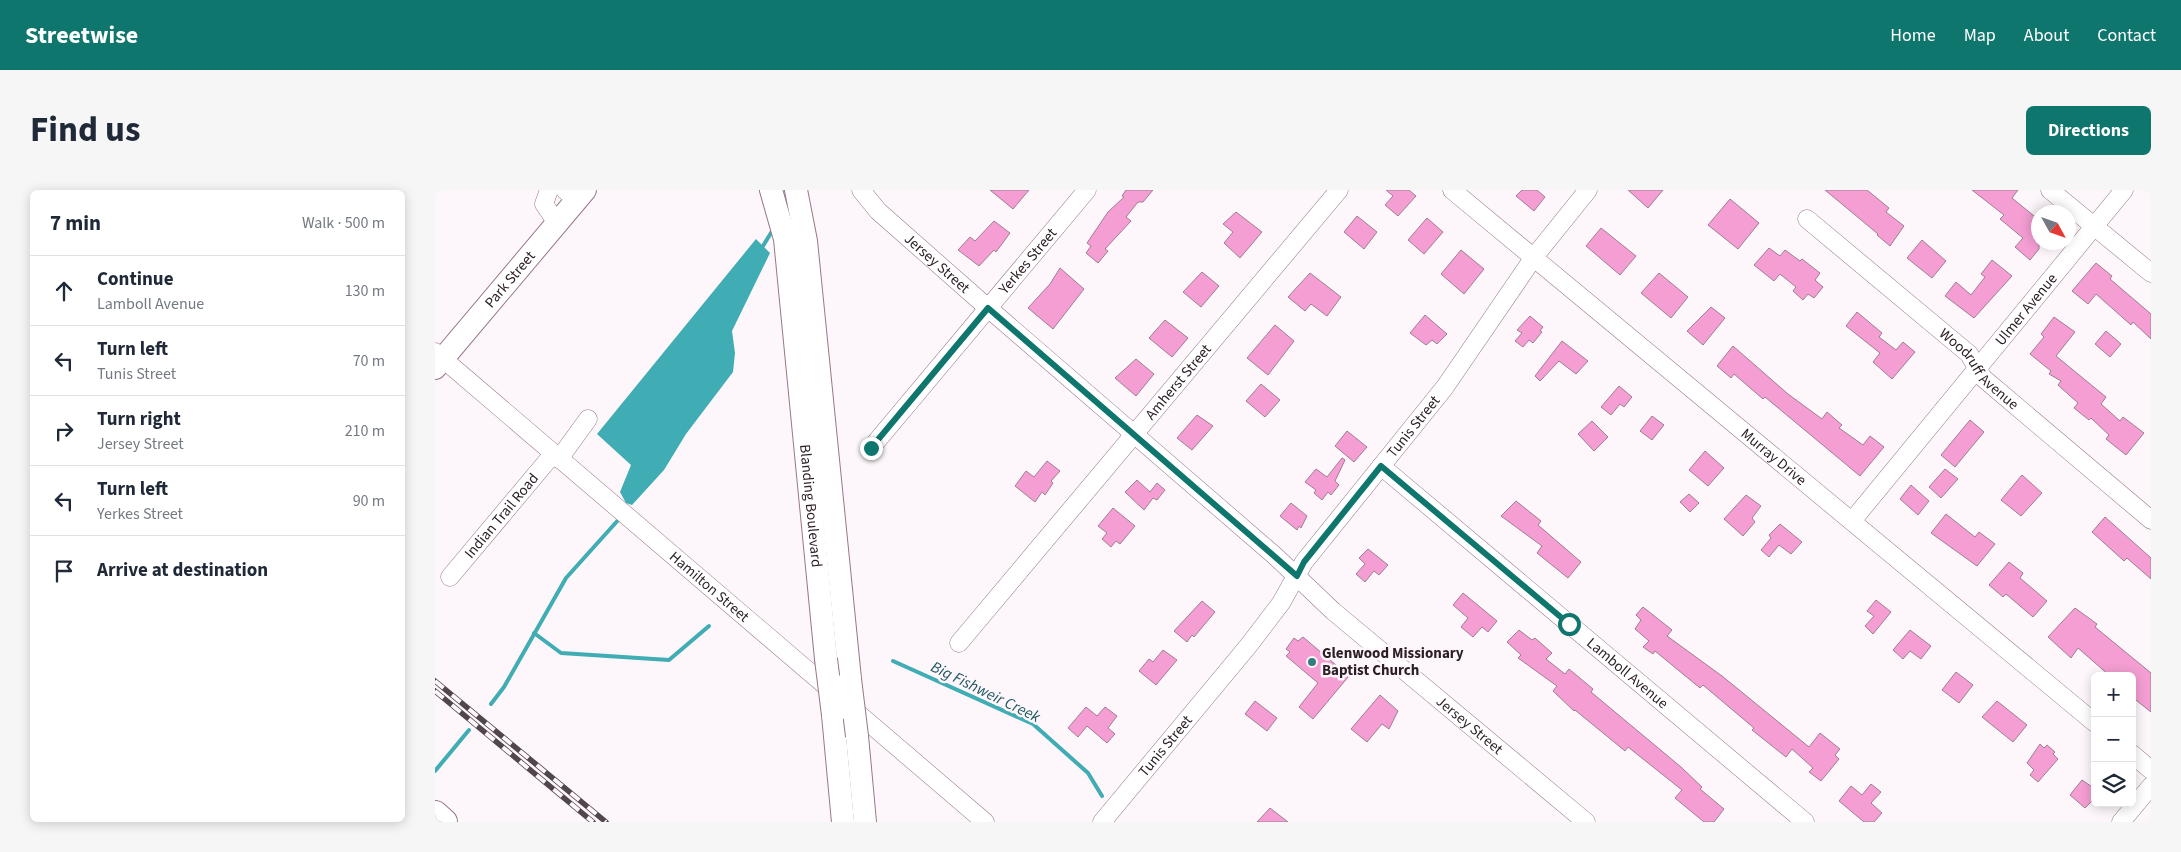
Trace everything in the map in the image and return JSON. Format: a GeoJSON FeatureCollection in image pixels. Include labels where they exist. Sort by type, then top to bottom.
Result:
{"type":"FeatureCollection","features":[{"type":"Feature","properties":{"kind":"highway"},"geometry":{"type":"LineString","coordinates":[[435,814],[445,822]]}},
{"type":"Feature","properties":{"kind":"main road","name":"Blanding Boulevard"},"geometry":{"type":"LineString","coordinates":[[796,190],[803,221],[865,822]]}},
{"type":"Feature","properties":{"kind":"main road","name":"Park Street"},"geometry":{"type":"LineString","coordinates":[[438,360],[557,223],[575,193]]}},
{"type":"Feature","properties":{"kind":"main road","name":"Blanding Boulevard"},"geometry":{"type":"LineString","coordinates":[[773,195],[783,233],[843,822]]}},
{"type":"Feature","properties":{"kind":"street"},"geometry":{"type":"LineString","coordinates":[[549,190],[544,204],[557,223]]}},
{"type":"Feature","properties":{"kind":"street","name":"Jersey Street"},"geometry":{"type":"LineString","coordinates":[[861,190],[878,211],[1297,576],[1333,610],[1586,822]]}},
{"type":"Feature","properties":{"kind":"street","name":"Yerkes Street"},"geometry":{"type":"LineString","coordinates":[[871,448],[1087,190]]}},
{"type":"Feature","properties":{"kind":"street","name":"Amherst Street"},"geometry":{"type":"LineString","coordinates":[[959,643],[1339,190]]}},
{"type":"Feature","properties":{"kind":"street","name":"Murray Drive"},"geometry":{"type":"LineString","coordinates":[[1452,190],[2091,720]]}},
{"type":"Feature","properties":{"kind":"street","name":"Tunis Street"},"geometry":{"type":"LineString","coordinates":[[1102,822],[1249,645],[1281,603],[1304,562],[1465,360],[1534,257],[1589,190]]}},
{"type":"Feature","properties":{"kind":"street"},"geometry":{"type":"LineString","coordinates":[[2050,190],[2151,273]]}},
{"type":"Feature","properties":{"kind":"street","name":"Ulmer Avenue"},"geometry":{"type":"LineString","coordinates":[[1852,521],[2124,190]]}},
{"type":"Feature","properties":{"kind":"street","name":"Woodruff Avenue"},"geometry":{"type":"LineString","coordinates":[[1807,219],[1969,354],[1983,378],[2151,520]]}},
{"type":"Feature","properties":{"kind":"street","name":"Hamilton Street"},"geometry":{"type":"LineString","coordinates":[[438,360],[556,456],[985,822]]}},
{"type":"Feature","properties":{"kind":"street","name":"Indian Trail Road"},"geometry":{"type":"LineString","coordinates":[[450,577],[587,419]]}},
{"type":"Feature","properties":{"kind":"street","name":"Lamboll Avenue"},"geometry":{"type":"LineString","coordinates":[[1381,466],[1805,822]]}},
{"type":"Feature","properties":{"kind":"street"},"geometry":{"type":"LineString","coordinates":[[2136,757],[2151,770]]}},
{"type":"Feature","properties":{"kind":"street"},"geometry":{"type":"LineString","coordinates":[[2121,822],[2151,786]]}},
{"type":"Feature","properties":{"kind":"water"},"geometry":{"type":"Polygon","coordinates":[[[756,239],[770,253],[732,331],[735,353],[733,372],[686,434],[664,470],[632,505],[626,503],[620,492],[631,465],[597,434],[756,239]]]}},
{"type":"Feature","properties":{"kind":"building"},"geometry":{"type":"Polygon","coordinates":[[[990,190],[1029,190],[1013,209],[990,190]]]}},
{"type":"Feature","properties":{"kind":"building"},"geometry":{"type":"Polygon","coordinates":[[[1126,190],[1153,190],[1143,202],[1138,202],[1126,217],[1131,221],[1105,249],[1108,251],[1098,263],[1086,253],[1091,246],[1087,243],[1108,212],[1124,197],[1122,196],[1126,190]]]}},
{"type":"Feature","properties":{"kind":"building"},"geometry":{"type":"Polygon","coordinates":[[[1386,190],[1409,190],[1416,196],[1398,216],[1385,205],[1393,196],[1386,190]]]}},
{"type":"Feature","properties":{"kind":"building"},"geometry":{"type":"Polygon","coordinates":[[[1522,190],[1537,190],[1545,197],[1534,211],[1516,196],[1522,190]]]}},
{"type":"Feature","properties":{"kind":"building"},"geometry":{"type":"Polygon","coordinates":[[[1628,190],[1663,190],[1648,208],[1628,190]]]}},
{"type":"Feature","properties":{"kind":"building"},"geometry":{"type":"Polygon","coordinates":[[[1825,190],[1867,190],[1889,208],[1886,212],[1904,226],[1890,246],[1825,190]]]}},
{"type":"Feature","properties":{"kind":"building"},"geometry":{"type":"Polygon","coordinates":[[[1972,190],[2018,190],[2012,198],[2031,213],[2031,250],[2038,250],[2030,260],[2015,247],[2023,238],[2000,219],[2004,215],[1972,190]]]}},
{"type":"Feature","properties":{"kind":"building"},"geometry":{"type":"Polygon","coordinates":[[[1730,199],[1759,223],[1738,249],[1708,225],[1730,199]]]}},
{"type":"Feature","properties":{"kind":"building"},"geometry":{"type":"Polygon","coordinates":[[[1236,212],[1262,232],[1240,258],[1224,243],[1233,232],[1223,224],[1236,212]]]}},
{"type":"Feature","properties":{"kind":"building"},"geometry":{"type":"Polygon","coordinates":[[[1357,216],[1377,232],[1364,249],[1344,232],[1357,216]]]}},
{"type":"Feature","properties":{"kind":"building"},"geometry":{"type":"Polygon","coordinates":[[[1427,218],[1443,232],[1424,254],[1408,240],[1427,218]]]}},
{"type":"Feature","properties":{"kind":"building"},"geometry":{"type":"Polygon","coordinates":[[[994,221],[1010,233],[996,252],[994,250],[979,266],[958,250],[970,237],[975,241],[994,221]]]}},
{"type":"Feature","properties":{"kind":"building"},"geometry":{"type":"Polygon","coordinates":[[[1601,228],[1636,256],[1620,275],[1586,246],[1601,228]]]}},
{"type":"Feature","properties":{"kind":"building"},"geometry":{"type":"Polygon","coordinates":[[[1922,240],[1946,261],[1932,278],[1907,258],[1922,240]]]}},
{"type":"Feature","properties":{"kind":"building"},"geometry":{"type":"Polygon","coordinates":[[[1769,248],[1780,256],[1785,250],[1800,261],[1802,259],[1820,273],[1815,280],[1823,287],[1814,298],[1808,294],[1803,300],[1793,291],[1796,287],[1780,274],[1774,281],[1754,265],[1769,248]]]}},
{"type":"Feature","properties":{"kind":"building"},"geometry":{"type":"Polygon","coordinates":[[[1461,250],[1484,269],[1464,294],[1441,274],[1461,250]]]}},
{"type":"Feature","properties":{"kind":"building"},"geometry":{"type":"Polygon","coordinates":[[[1992,260],[2012,276],[1974,318],[1945,296],[1956,282],[1971,295],[1985,277],[1981,274],[1992,260]]]}},
{"type":"Feature","properties":{"kind":"building"},"geometry":{"type":"Polygon","coordinates":[[[2096,263],[2112,276],[2110,279],[2151,314],[2151,339],[2133,322],[2131,325],[2096,294],[2088,304],[2072,291],[2096,263]]]}},
{"type":"Feature","properties":{"kind":"building"},"geometry":{"type":"Polygon","coordinates":[[[1060,268],[1084,289],[1053,329],[1028,308],[1050,284],[1060,268]]]}},
{"type":"Feature","properties":{"kind":"building"},"geometry":{"type":"Polygon","coordinates":[[[1202,272],[1219,286],[1201,307],[1183,292],[1202,272]]]}},
{"type":"Feature","properties":{"kind":"building"},"geometry":{"type":"Polygon","coordinates":[[[1310,273],[1341,297],[1327,316],[1311,304],[1305,311],[1288,297],[1310,273]]]}},
{"type":"Feature","properties":{"kind":"building"},"geometry":{"type":"Polygon","coordinates":[[[1659,273],[1688,297],[1671,318],[1641,293],[1659,273]]]}},
{"type":"Feature","properties":{"kind":"building"},"geometry":{"type":"Polygon","coordinates":[[[1711,307],[1725,318],[1703,345],[1687,331],[1711,307]]]}},
{"type":"Feature","properties":{"kind":"building"},"geometry":{"type":"Polygon","coordinates":[[[1857,312],[1882,333],[1879,337],[1896,350],[1903,342],[1915,352],[1892,379],[1873,362],[1880,353],[1846,326],[1857,312]]]}},
{"type":"Feature","properties":{"kind":"building"},"geometry":{"type":"Polygon","coordinates":[[[1425,315],[1447,334],[1437,344],[1432,340],[1426,345],[1410,333],[1425,315]]]}},
{"type":"Feature","properties":{"kind":"building"},"geometry":{"type":"Polygon","coordinates":[[[1530,316],[1543,327],[1540,331],[1542,332],[1533,343],[1529,340],[1523,347],[1515,341],[1522,333],[1517,330],[1530,316]]]}},
{"type":"Feature","properties":{"kind":"building"},"geometry":{"type":"Polygon","coordinates":[[[2054,317],[2075,332],[2056,356],[2106,397],[2101,404],[2120,421],[2123,417],[2144,433],[2126,455],[2106,439],[2109,435],[2091,418],[2089,420],[2074,408],[2078,403],[2058,385],[2061,381],[2049,374],[2051,371],[2030,354],[2044,337],[2041,334],[2054,317]]]}},
{"type":"Feature","properties":{"kind":"building"},"geometry":{"type":"Polygon","coordinates":[[[1165,320],[1188,338],[1172,357],[1149,338],[1165,320]]]}},
{"type":"Feature","properties":{"kind":"building"},"geometry":{"type":"Polygon","coordinates":[[[1275,325],[1294,341],[1268,375],[1247,358],[1275,325]]]}},
{"type":"Feature","properties":{"kind":"building"},"geometry":{"type":"Polygon","coordinates":[[[2106,331],[2121,344],[2110,357],[2095,344],[2106,331]]]}},
{"type":"Feature","properties":{"kind":"building"},"geometry":{"type":"Polygon","coordinates":[[[1562,341],[1588,361],[1576,374],[1559,361],[1540,381],[1535,376],[1562,341]]]}},
{"type":"Feature","properties":{"kind":"building"},"geometry":{"type":"Polygon","coordinates":[[[1733,346],[1788,394],[1822,419],[1827,412],[1842,425],[1839,428],[1863,445],[1870,436],[1884,447],[1860,476],[1765,397],[1763,399],[1734,374],[1731,378],[1717,366],[1733,346]]]}},
{"type":"Feature","properties":{"kind":"building"},"geometry":{"type":"Polygon","coordinates":[[[1136,359],[1154,374],[1136,396],[1115,378],[1136,359]]]}},
{"type":"Feature","properties":{"kind":"building"},"geometry":{"type":"Polygon","coordinates":[[[1261,384],[1280,400],[1265,417],[1246,401],[1261,384]]]}},
{"type":"Feature","properties":{"kind":"building"},"geometry":{"type":"Polygon","coordinates":[[[1619,386],[1632,397],[1624,407],[1620,404],[1611,415],[1601,407],[1619,386]]]}},
{"type":"Feature","properties":{"kind":"building"},"geometry":{"type":"Polygon","coordinates":[[[1197,415],[1213,426],[1192,450],[1177,438],[1197,415]]]}},
{"type":"Feature","properties":{"kind":"building"},"geometry":{"type":"Polygon","coordinates":[[[1652,416],[1664,425],[1652,440],[1640,431],[1652,416]]]}},
{"type":"Feature","properties":{"kind":"building"},"geometry":{"type":"Polygon","coordinates":[[[1970,420],[1984,432],[1955,467],[1941,455],[1970,420]]]}},
{"type":"Feature","properties":{"kind":"building"},"geometry":{"type":"Polygon","coordinates":[[[1592,421],[1608,437],[1594,451],[1578,434],[1592,421]]]}},
{"type":"Feature","properties":{"kind":"building"},"geometry":{"type":"Polygon","coordinates":[[[1347,431],[1367,447],[1354,462],[1335,446],[1347,431]]]}},
{"type":"Feature","properties":{"kind":"building"},"geometry":{"type":"Polygon","coordinates":[[[1705,451],[1724,468],[1708,486],[1689,470],[1705,451]]]}},
{"type":"Feature","properties":{"kind":"building"},"geometry":{"type":"Polygon","coordinates":[[[1342,458],[1345,460],[1335,481],[1339,485],[1331,495],[1328,492],[1322,500],[1314,493],[1316,490],[1305,482],[1316,469],[1327,477],[1342,458]]]}},
{"type":"Feature","properties":{"kind":"building"},"geometry":{"type":"Polygon","coordinates":[[[1047,461],[1060,471],[1051,481],[1053,483],[1045,495],[1042,492],[1035,502],[1015,486],[1026,471],[1034,477],[1047,461]]]}},
{"type":"Feature","properties":{"kind":"building"},"geometry":{"type":"Polygon","coordinates":[[[1945,469],[1958,479],[1941,498],[1929,487],[1945,469]]]}},
{"type":"Feature","properties":{"kind":"building"},"geometry":{"type":"Polygon","coordinates":[[[2022,475],[2042,493],[2021,516],[2001,500],[2022,475]]]}},
{"type":"Feature","properties":{"kind":"building"},"geometry":{"type":"Polygon","coordinates":[[[1137,480],[1150,492],[1157,483],[1165,490],[1157,500],[1153,498],[1144,510],[1125,492],[1137,480]]]}},
{"type":"Feature","properties":{"kind":"building"},"geometry":{"type":"Polygon","coordinates":[[[1911,485],[1929,501],[1918,515],[1900,499],[1911,485]]]}},
{"type":"Feature","properties":{"kind":"building"},"geometry":{"type":"Polygon","coordinates":[[[1689,494],[1699,503],[1690,512],[1680,502],[1689,494]]]}},
{"type":"Feature","properties":{"kind":"building"},"geometry":{"type":"Polygon","coordinates":[[[1746,495],[1761,506],[1752,518],[1755,522],[1743,536],[1724,519],[1746,495]]]}},
{"type":"Feature","properties":{"kind":"building"},"geometry":{"type":"Polygon","coordinates":[[[1516,501],[1541,521],[1538,525],[1581,562],[1568,578],[1537,553],[1542,546],[1501,516],[1516,501]]]}},
{"type":"Feature","properties":{"kind":"building"},"geometry":{"type":"Polygon","coordinates":[[[1291,503],[1307,516],[1301,528],[1299,526],[1297,530],[1280,516],[1291,503]]]}},
{"type":"Feature","properties":{"kind":"building"},"geometry":{"type":"Polygon","coordinates":[[[1113,508],[1135,526],[1120,544],[1116,541],[1111,547],[1102,539],[1107,533],[1098,526],[1113,508]]]}},
{"type":"Feature","properties":{"kind":"building"},"geometry":{"type":"Polygon","coordinates":[[[1946,514],[1975,537],[1979,532],[1995,544],[1977,566],[1931,533],[1946,514]]]}},
{"type":"Feature","properties":{"kind":"building"},"geometry":{"type":"Polygon","coordinates":[[[2105,517],[2151,558],[2151,579],[2127,558],[2124,561],[2092,532],[2105,517]]]}},
{"type":"Feature","properties":{"kind":"building"},"geometry":{"type":"Polygon","coordinates":[[[1780,524],[1802,542],[1791,554],[1779,545],[1769,557],[1761,550],[1771,538],[1769,535],[1780,524]]]}},
{"type":"Feature","properties":{"kind":"building"},"geometry":{"type":"Polygon","coordinates":[[[1368,549],[1388,565],[1379,575],[1374,571],[1365,582],[1356,574],[1365,564],[1359,558],[1368,549]]]}},
{"type":"Feature","properties":{"kind":"building"},"geometry":{"type":"Polygon","coordinates":[[[2009,562],[2023,573],[2020,578],[2047,601],[2033,617],[2006,594],[2003,597],[1989,585],[2009,562]]]}},
{"type":"Feature","properties":{"kind":"building"},"geometry":{"type":"Polygon","coordinates":[[[1463,593],[1497,621],[1488,632],[1482,627],[1473,637],[1461,627],[1468,618],[1453,605],[1463,593]]]}},
{"type":"Feature","properties":{"kind":"building"},"geometry":{"type":"Polygon","coordinates":[[[1876,600],[1891,612],[1873,634],[1865,626],[1874,616],[1867,611],[1876,600]]]}},
{"type":"Feature","properties":{"kind":"building"},"geometry":{"type":"Polygon","coordinates":[[[1202,601],[1215,612],[1194,637],[1192,635],[1187,642],[1174,631],[1202,601]]]}},
{"type":"Feature","properties":{"kind":"building"},"geometry":{"type":"Polygon","coordinates":[[[1643,607],[1672,630],[1667,636],[1722,676],[1809,747],[1820,733],[1840,749],[1835,755],[1839,759],[1821,781],[1809,772],[1813,768],[1792,749],[1786,757],[1752,730],[1754,728],[1703,685],[1700,688],[1655,651],[1653,654],[1643,647],[1649,641],[1635,629],[1641,620],[1636,615],[1643,607]]]}},
{"type":"Feature","properties":{"kind":"building"},"geometry":{"type":"Polygon","coordinates":[[[2075,608],[2097,624],[2095,627],[2151,673],[2151,712],[2136,700],[2136,672],[2105,672],[2078,648],[2071,658],[2048,637],[2075,608]]]}},
{"type":"Feature","properties":{"kind":"building"},"geometry":{"type":"Polygon","coordinates":[[[1519,630],[1532,640],[1535,638],[1552,653],[1546,659],[1565,674],[1569,669],[1593,689],[1591,692],[1681,767],[1702,787],[1700,789],[1724,809],[1714,822],[1704,822],[1675,798],[1682,790],[1628,747],[1625,751],[1574,711],[1553,691],[1557,686],[1518,658],[1521,655],[1507,642],[1519,630]]]}},
{"type":"Feature","properties":{"kind":"building"},"geometry":{"type":"Polygon","coordinates":[[[1910,630],[1931,646],[1921,659],[1910,651],[1903,659],[1893,650],[1910,630]]]}},
{"type":"Feature","properties":{"kind":"building"},"geometry":{"type":"Polygon","coordinates":[[[1303,637],[1349,676],[1313,719],[1299,707],[1318,683],[1286,656],[1290,652],[1286,649],[1294,638],[1298,641],[1303,637]]]}},
{"type":"Feature","properties":{"kind":"building"},"geometry":{"type":"Polygon","coordinates":[[[1163,650],[1177,660],[1156,685],[1139,671],[1149,659],[1153,662],[1163,650]]]}},
{"type":"Feature","properties":{"kind":"building"},"geometry":{"type":"Polygon","coordinates":[[[1956,672],[1973,685],[1959,703],[1942,690],[1956,672]]]}},
{"type":"Feature","properties":{"kind":"building"},"geometry":{"type":"Polygon","coordinates":[[[1380,695],[1398,711],[1389,729],[1382,724],[1367,742],[1351,729],[1380,695]]]}},
{"type":"Feature","properties":{"kind":"building"},"geometry":{"type":"Polygon","coordinates":[[[1255,701],[1277,718],[1267,731],[1245,714],[1255,701]]]}},
{"type":"Feature","properties":{"kind":"building"},"geometry":{"type":"Polygon","coordinates":[[[1997,701],[2027,725],[2013,742],[1982,717],[1997,701]]]}},
{"type":"Feature","properties":{"kind":"building"},"geometry":{"type":"Polygon","coordinates":[[[1086,707],[1097,716],[1105,707],[1117,716],[1108,728],[1115,734],[1107,743],[1087,726],[1078,737],[1068,728],[1086,707]]]}},
{"type":"Feature","properties":{"kind":"building"},"geometry":{"type":"Polygon","coordinates":[[[2040,744],[2044,748],[2047,745],[2055,752],[2053,754],[2058,759],[2038,782],[2030,775],[2034,770],[2027,763],[2040,744]]]}},
{"type":"Feature","properties":{"kind":"building"},"geometry":{"type":"Polygon","coordinates":[[[2082,780],[2091,786],[2091,802],[2085,808],[2070,795],[2082,780]]]}},
{"type":"Feature","properties":{"kind":"building"},"geometry":{"type":"Polygon","coordinates":[[[1871,784],[1881,792],[1871,803],[1882,813],[1874,822],[1864,822],[1839,801],[1851,786],[1862,795],[1871,784]]]}},
{"type":"Feature","properties":{"kind":"building"},"geometry":{"type":"Polygon","coordinates":[[[1270,808],[1288,822],[1257,822],[1270,808]]]}},
{"type":"Feature","properties":{"kind":"waterway"},"geometry":{"type":"LineString","coordinates":[[763,246],[774,228]]}},
{"type":"Feature","properties":{"kind":"waterway","name":"Big Fishweir Creek"},"geometry":{"type":"LineString","coordinates":[[491,704],[504,687],[566,578],[620,518]]}},
{"type":"Feature","properties":{"kind":"waterway","name":"Big Fishweir Creek"},"geometry":{"type":"LineString","coordinates":[[534,633],[561,653],[669,660],[709,626]]}},
{"type":"Feature","properties":{"kind":"waterway","name":"Big Fishweir Creek"},"geometry":{"type":"LineString","coordinates":[[893,661],[1033,724],[1088,773],[1102,796]]}},
{"type":"Feature","properties":{"kind":"waterway","name":"Big Fishweir Creek"},"geometry":{"type":"LineString","coordinates":[[435,771],[469,730]]}},
{"type":"Feature","properties":{"kind":"railway"},"geometry":{"type":"LineString","coordinates":[[435,681],[606,822]]}},
{"type":"Feature","properties":{"kind":"railway"},"geometry":{"type":"LineString","coordinates":[[435,691],[593,822]]}},
{"type":"Feature","properties":{"kind":"place","name":"Glenwood Missionary Baptist Church"},"geometry":{"type":"Point","coordinates":[1312,662]}},
{"type":"Feature","properties":{"kind":"route"},"geometry":{"type":"LineString","coordinates":[[871,448],[988,308],[1297,576],[1304,562],[1381,466],[1569,624]]}}]}
